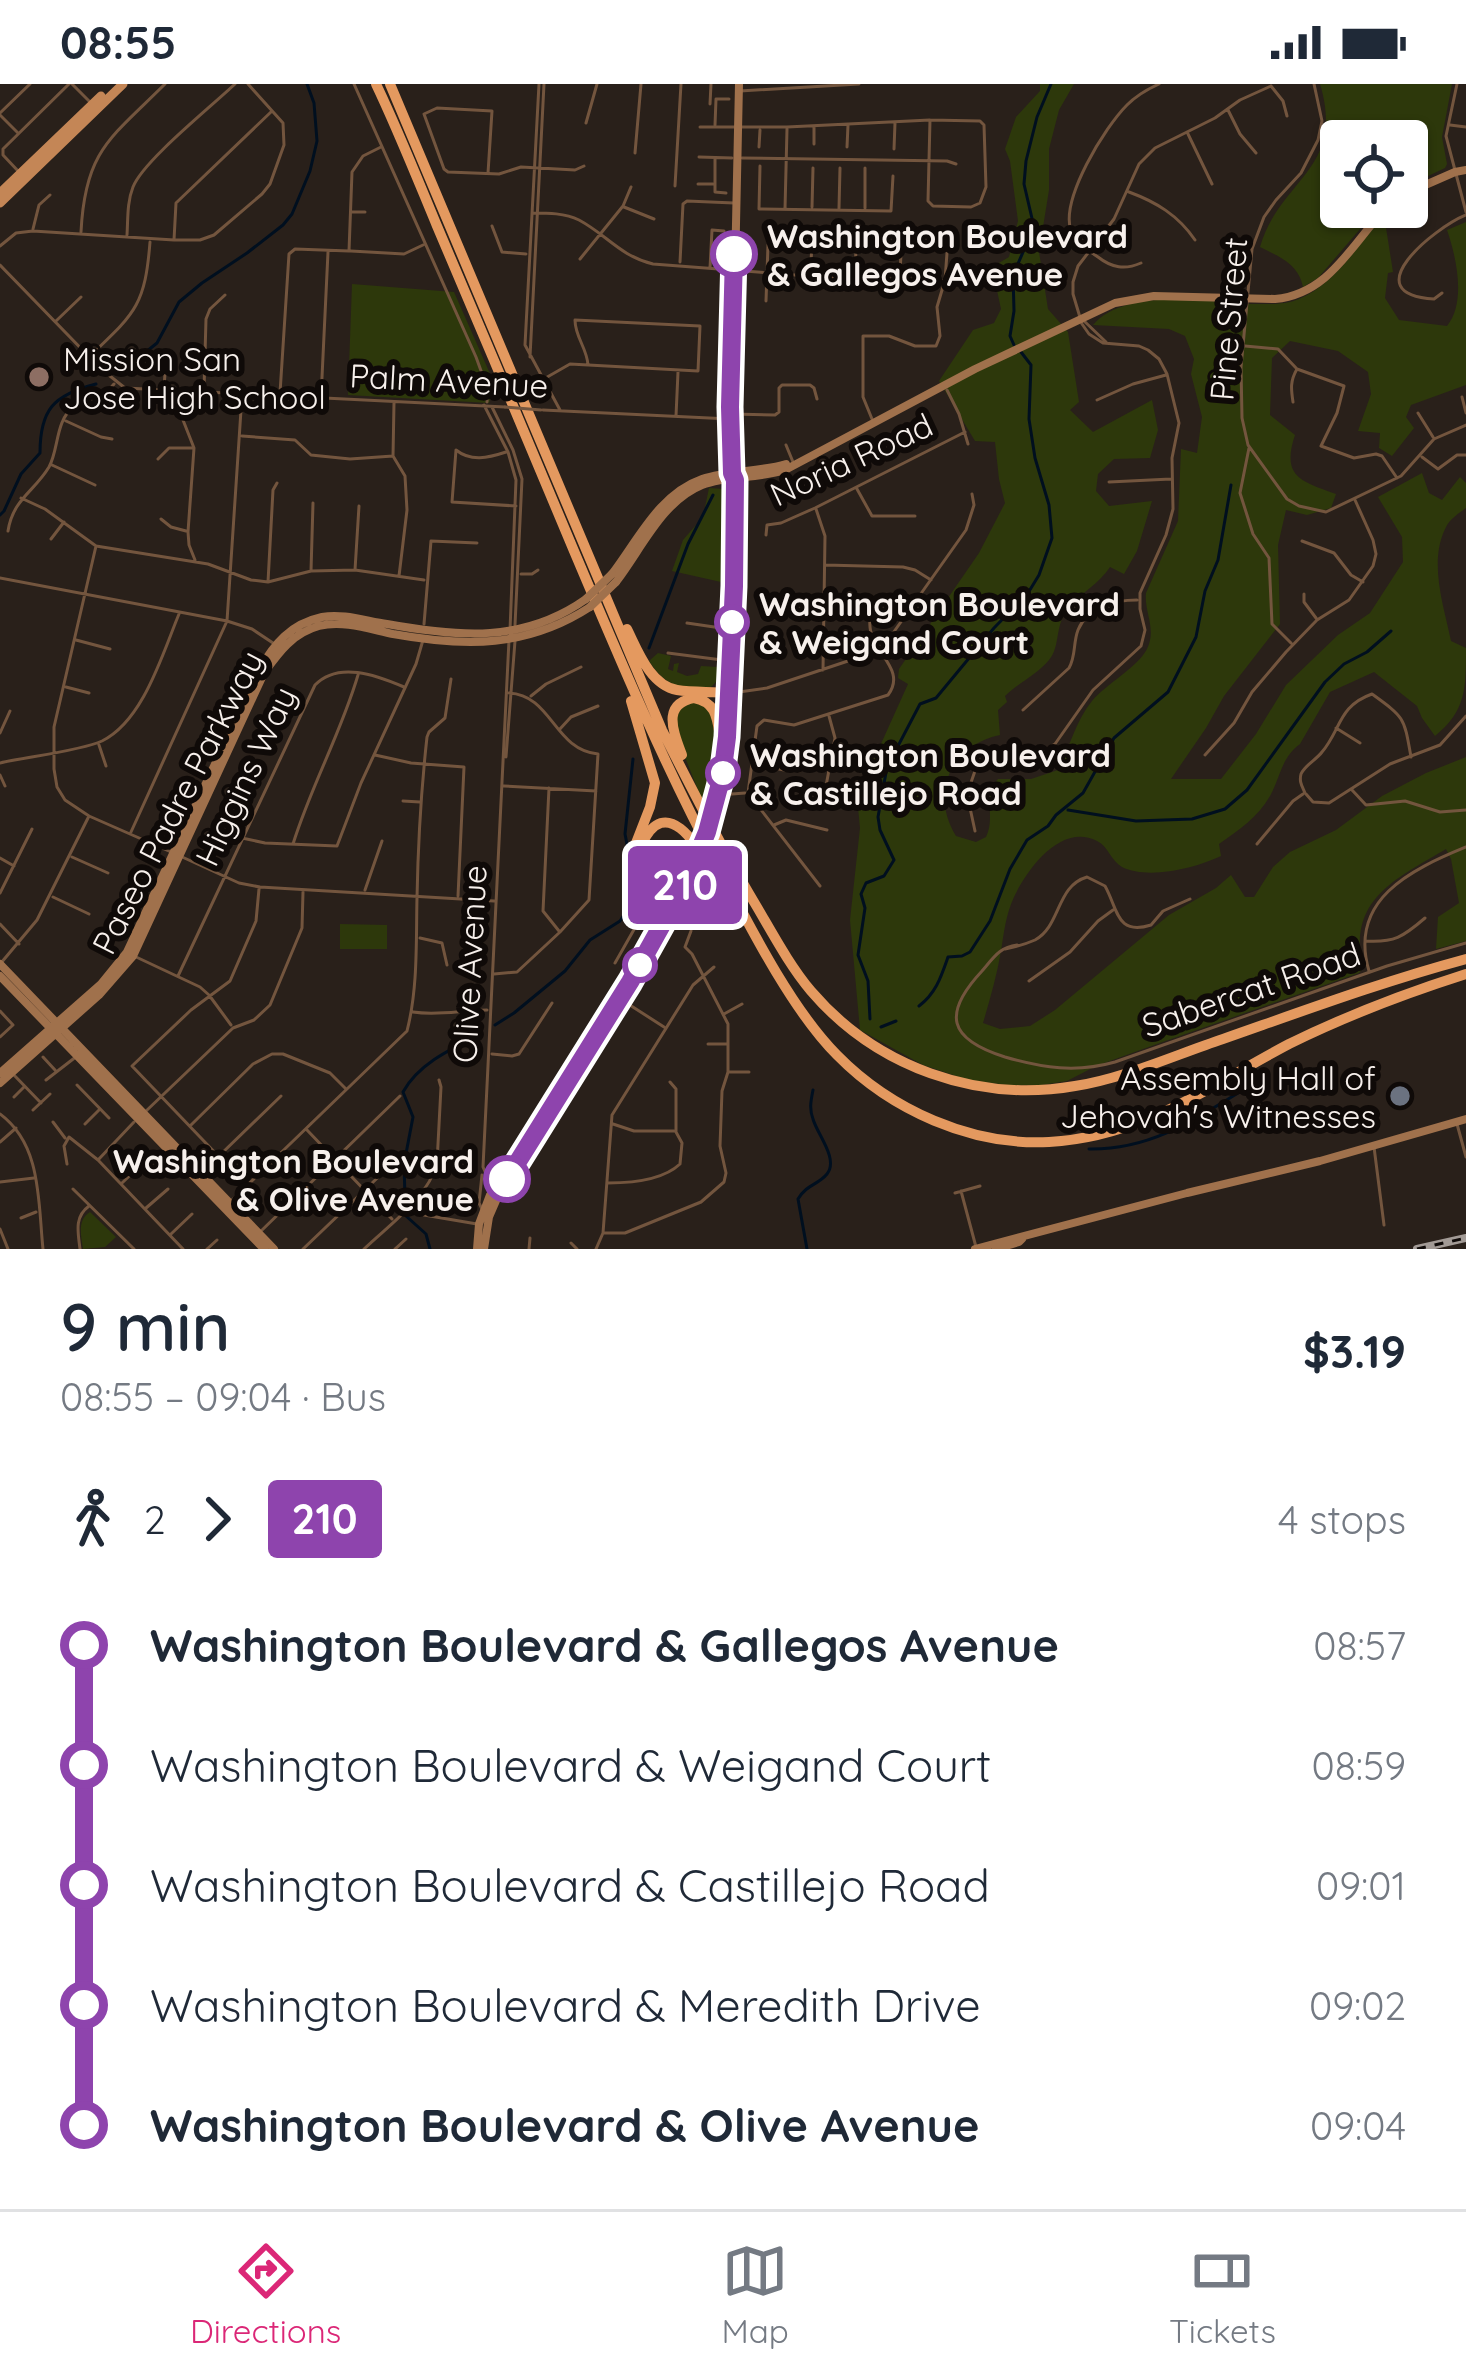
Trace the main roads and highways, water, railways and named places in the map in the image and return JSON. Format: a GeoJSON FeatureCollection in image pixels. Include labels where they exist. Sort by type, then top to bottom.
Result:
{"type":"FeatureCollection","features":[{"type":"Feature","properties":{"kind":"highway"},"geometry":{"type":"LineString","coordinates":[[373,84],[623,669],[692,816],[773,964]]}},
{"type":"Feature","properties":{"kind":"highway"},"geometry":{"type":"LineString","coordinates":[[392,84],[692,793],[784,952],[824,1005],[859,1036],[932,1074],[966,1084],[1039,1090],[1097,1082],[1466,959]]}},
{"type":"Feature","properties":{"kind":"highway"},"geometry":{"type":"LineString","coordinates":[[596,574],[660,682],[680,691],[724,694]]}},
{"type":"Feature","properties":{"kind":"highway"},"geometry":{"type":"LineString","coordinates":[[623,669],[655,783],[635,844],[636,858],[647,875],[677,889]]}},
{"type":"Feature","properties":{"kind":"highway"},"geometry":{"type":"LineString","coordinates":[[692,793],[672,721],[675,709],[691,697],[724,694]]}},
{"type":"Feature","properties":{"kind":"highway"},"geometry":{"type":"LineString","coordinates":[[691,697],[713,709],[720,736]]}},
{"type":"Feature","properties":{"kind":"highway"},"geometry":{"type":"LineString","coordinates":[[677,889],[650,871],[642,858],[644,838],[661,824],[677,825],[693,837],[740,917],[832,1051],[911,1110],[1003,1140],[1088,1138],[1145,1121],[1321,1029],[1466,974]]}},
{"type":"Feature","properties":{"kind":"main road"},"geometry":{"type":"LineString","coordinates":[[0,193],[118,84]]}},
{"type":"Feature","properties":{"kind":"main road"},"geometry":{"type":"LineString","coordinates":[[0,202],[118,84]]}},
{"type":"Feature","properties":{"kind":"main road"},"geometry":{"type":"LineString","coordinates":[[713,799],[724,694],[732,478],[739,87]]}},
{"type":"Feature","properties":{"kind":"main road"},"geometry":{"type":"LineString","coordinates":[[1428,184],[1461,171]]}},
{"type":"Feature","properties":{"kind":"main road","name":"Paseo Padre Parkway"},"geometry":{"type":"LineString","coordinates":[[0,1083],[5,1072],[99,995],[130,954],[277,646],[320,626],[341,624],[423,635],[537,635],[567,622],[614,578],[678,500],[703,485],[771,475],[1115,303],[1154,296],[1290,298],[1308,291],[1336,268],[1369,228]]}},
{"type":"Feature","properties":{"kind":"main road"},"geometry":{"type":"LineString","coordinates":[[481,1249],[483,1211],[618,998],[695,854],[713,799],[725,757],[723,660],[732,478]]}},
{"type":"Feature","properties":{"kind":"main road"},"geometry":{"type":"LineString","coordinates":[[618,998],[677,889]]}},
{"type":"Feature","properties":{"kind":"main road"},"geometry":{"type":"LineString","coordinates":[[0,963],[45,1017],[41,1041],[67,1040]]}},
{"type":"Feature","properties":{"kind":"main road"},"geometry":{"type":"LineString","coordinates":[[0,976],[274,1249]]}},
{"type":"Feature","properties":{"kind":"main road"},"geometry":{"type":"LineString","coordinates":[[45,1017],[70,1015],[67,1040],[76,1056],[140,1116]]}},
{"type":"Feature","properties":{"kind":"main road"},"geometry":{"type":"LineString","coordinates":[[976,1249],[1461,1120]]}},
{"type":"Feature","properties":{"kind":"main road"},"geometry":{"type":"LineString","coordinates":[[481,1249],[500,1185]]}},
{"type":"Feature","properties":{"kind":"main road"},"geometry":{"type":"LineString","coordinates":[[227,1205],[264,1249]]}},
{"type":"Feature","properties":{"kind":"main road"},"geometry":{"type":"LineString","coordinates":[[996,1249],[1022,1238]]}},
{"type":"Feature","properties":{"kind":"waterway"},"geometry":{"type":"LineString","coordinates":[[120,373],[157,343],[179,302],[292,214],[317,141],[314,103],[307,84]]}},
{"type":"Feature","properties":{"kind":"waterway"},"geometry":{"type":"LineString","coordinates":[[1014,345],[1010,336],[1013,275],[1034,227],[1024,184],[1026,161],[1051,84]]}},
{"type":"Feature","properties":{"kind":"waterway"},"geometry":{"type":"LineString","coordinates":[[870,1019],[868,981],[858,955],[865,908],[861,894],[866,883],[884,876],[894,860],[878,817],[887,767],[920,704],[936,698],[1028,593],[1052,538],[1029,419],[1031,365],[1021,352]]}},
{"type":"Feature","properties":{"kind":"waterway"},"geometry":{"type":"LineString","coordinates":[[0,515],[21,474],[40,453],[43,426],[52,406],[69,393],[96,384]]}},
{"type":"Feature","properties":{"kind":"waterway"},"geometry":{"type":"LineString","coordinates":[[919,1006],[934,990],[948,957],[970,952],[990,921],[1027,840],[1083,793],[1114,738],[1168,692],[1196,637],[1205,591],[1218,560],[1231,485]]}},
{"type":"Feature","properties":{"kind":"waterway"},"geometry":{"type":"LineString","coordinates":[[649,648],[688,544],[713,495]]}},
{"type":"Feature","properties":{"kind":"waterway"},"geometry":{"type":"LineString","coordinates":[[1068,810],[1136,821],[1192,819],[1225,809],[1247,790],[1325,682],[1391,631]]}},
{"type":"Feature","properties":{"kind":"waterway"},"geometry":{"type":"LineString","coordinates":[[632,870],[625,834],[633,759]]}},
{"type":"Feature","properties":{"kind":"waterway"},"geometry":{"type":"LineString","coordinates":[[495,1025],[565,971],[590,940],[620,921],[638,894]]}},
{"type":"Feature","properties":{"kind":"waterway"},"geometry":{"type":"LineString","coordinates":[[881,1027],[896,1021]]}},
{"type":"Feature","properties":{"kind":"waterway"},"geometry":{"type":"LineString","coordinates":[[405,1197],[404,1164],[413,1117],[403,1092],[427,1065],[481,1034]]}},
{"type":"Feature","properties":{"kind":"waterway"},"geometry":{"type":"LineString","coordinates":[[1089,1149],[1151,1139],[1243,1090],[1250,1089],[1252,1094]]}},
{"type":"Feature","properties":{"kind":"waterway"},"geometry":{"type":"LineString","coordinates":[[807,1249],[798,1199],[830,1168],[812,1115],[813,1090]]}},
{"type":"Feature","properties":{"kind":"waterway"},"geometry":{"type":"LineString","coordinates":[[406,1216],[426,1234],[430,1249]]}},
{"type":"Feature","properties":{"kind":"railway"},"geometry":{"type":"LineString","coordinates":[[1417,1249],[1466,1238]]}},
{"type":"Feature","properties":{"kind":"place","name":"Washington Boulevard & Gallegos Avenue"},"geometry":{"type":"Point","coordinates":[734,254]}},
{"type":"Feature","properties":{"kind":"place","name":"Mission San Jose High School"},"geometry":{"type":"Point","coordinates":[39,377]}},
{"type":"Feature","properties":{"kind":"place","name":"Washington Boulevard & Weigand Court"},"geometry":{"type":"Point","coordinates":[732,622]}},
{"type":"Feature","properties":{"kind":"place","name":"Washington Boulevard & Castillejo Road"},"geometry":{"type":"Point","coordinates":[723,773]}},
{"type":"Feature","properties":{"kind":"place","name":"Assembly Hall of Jehovah's Witnesses"},"geometry":{"type":"Point","coordinates":[1400,1096]}},
{"type":"Feature","properties":{"kind":"place","name":"Washington Boulevard & Olive Avenue"},"geometry":{"type":"Point","coordinates":[507,1179]}}]}
